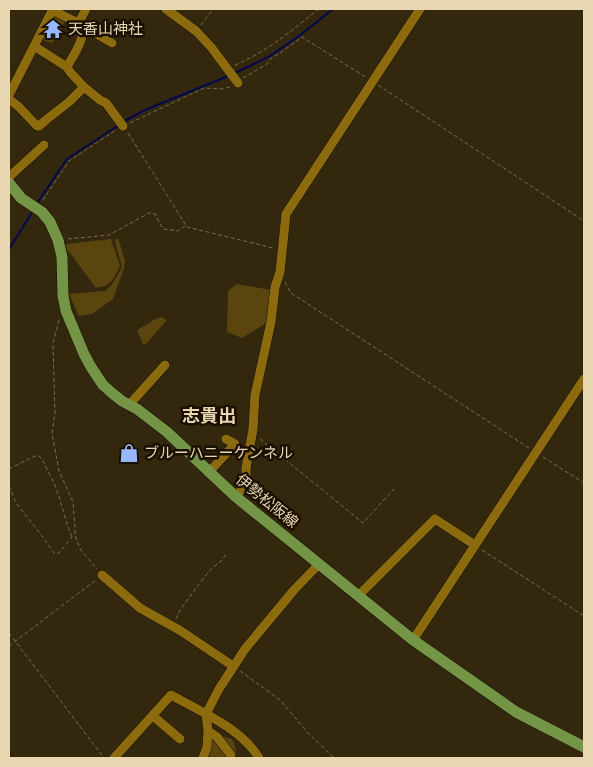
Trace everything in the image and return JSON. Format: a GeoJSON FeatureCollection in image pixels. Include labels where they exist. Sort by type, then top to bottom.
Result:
{"type":"FeatureCollection","features":[{"type":"Feature","properties":{"kind":"main road","name":"伊勢松阪線"},"geometry":{"type":"LineString","coordinates":[[9,183],[21,198],[46,216],[58,240],[62,257],[63,296],[66,311],[84,354],[103,385],[112,394],[137,409],[167,432],[236,497],[413,640],[516,712],[584,747]]}},
{"type":"Feature","properties":{"kind":"street"},"geometry":{"type":"LineString","coordinates":[[67,67],[84,34],[81,25],[86,9]]}},
{"type":"Feature","properties":{"kind":"street"},"geometry":{"type":"LineString","coordinates":[[166,9],[196,31],[211,46],[232,74]]}},
{"type":"Feature","properties":{"kind":"street"},"geometry":{"type":"LineString","coordinates":[[236,497],[246,483],[246,468],[252,432],[255,395],[275,287],[280,272],[286,214],[420,9]]}},
{"type":"Feature","properties":{"kind":"street"},"geometry":{"type":"LineString","coordinates":[[84,88],[39,126],[19,107],[9,94],[50,10],[112,43]]}},
{"type":"Feature","properties":{"kind":"street"},"geometry":{"type":"LineString","coordinates":[[34,46],[67,67],[84,88],[106,103],[122,124]]}},
{"type":"Feature","properties":{"kind":"street"},"geometry":{"type":"LineString","coordinates":[[9,178],[44,145]]}},
{"type":"Feature","properties":{"kind":"street"},"geometry":{"type":"LineString","coordinates":[[129,405],[165,365]]}},
{"type":"Feature","properties":{"kind":"street"},"geometry":{"type":"LineString","coordinates":[[413,640],[584,379]]}},
{"type":"Feature","properties":{"kind":"street"},"geometry":{"type":"LineString","coordinates":[[209,472],[234,444],[226,439]]}},
{"type":"Feature","properties":{"kind":"street"},"geometry":{"type":"LineString","coordinates":[[359,595],[435,519],[475,545]]}},
{"type":"Feature","properties":{"kind":"street"},"geometry":{"type":"LineString","coordinates":[[203,758],[207,748],[208,730],[206,714],[233,666],[244,649],[273,614],[319,564]]}},
{"type":"Feature","properties":{"kind":"street"},"geometry":{"type":"LineString","coordinates":[[102,575],[140,608],[173,626],[233,666]]}},
{"type":"Feature","properties":{"kind":"street"},"geometry":{"type":"LineString","coordinates":[[114,758],[171,695],[206,714],[243,738],[259,758]]}},
{"type":"Feature","properties":{"kind":"street"},"geometry":{"type":"LineString","coordinates":[[153,716],[180,739]]}},
{"type":"Feature","properties":{"kind":"street"},"geometry":{"type":"LineString","coordinates":[[208,730],[217,737],[231,754]]}},
{"type":"Feature","properties":{"kind":"path"},"geometry":{"type":"LineString","coordinates":[[196,31],[214,9]]}},
{"type":"Feature","properties":{"kind":"path"},"geometry":{"type":"LineString","coordinates":[[232,74],[319,9]]}},
{"type":"Feature","properties":{"kind":"path"},"geometry":{"type":"LineString","coordinates":[[232,74],[244,77],[267,64],[270,59],[302,37],[584,221]]}},
{"type":"Feature","properties":{"kind":"path"},"geometry":{"type":"LineString","coordinates":[[36,207],[69,161],[122,124],[204,88],[222,89],[234,86],[232,74]]}},
{"type":"Feature","properties":{"kind":"path"},"geometry":{"type":"LineString","coordinates":[[122,124],[186,228],[282,250]]}},
{"type":"Feature","properties":{"kind":"path"},"geometry":{"type":"LineString","coordinates":[[58,240],[108,235],[149,213],[155,214],[163,229],[178,231],[185,226]]}},
{"type":"Feature","properties":{"kind":"path"},"geometry":{"type":"LineString","coordinates":[[280,272],[291,293],[584,483]]}},
{"type":"Feature","properties":{"kind":"path"},"geometry":{"type":"LineString","coordinates":[[9,646],[102,575],[80,549],[75,535],[73,502],[59,471],[52,433],[54,412],[53,343],[57,324]]}},
{"type":"Feature","properties":{"kind":"path"},"geometry":{"type":"LineString","coordinates":[[252,432],[363,523],[394,489]]}},
{"type":"Feature","properties":{"kind":"path"},"geometry":{"type":"LineString","coordinates":[[9,469],[35,456],[39,456],[42,459],[55,487],[72,537]]}},
{"type":"Feature","properties":{"kind":"path"},"geometry":{"type":"LineString","coordinates":[[9,486],[16,503],[54,553],[59,553],[75,535]]}},
{"type":"Feature","properties":{"kind":"path"},"geometry":{"type":"LineString","coordinates":[[475,545],[584,616]]}},
{"type":"Feature","properties":{"kind":"path"},"geometry":{"type":"LineString","coordinates":[[173,626],[180,610],[212,568],[226,554]]}},
{"type":"Feature","properties":{"kind":"path"},"geometry":{"type":"LineString","coordinates":[[9,633],[104,758]]}},
{"type":"Feature","properties":{"kind":"path"},"geometry":{"type":"LineString","coordinates":[[233,666],[280,700],[308,733],[334,758]]}},
{"type":"Feature","properties":{"kind":"shaded area"},"geometry":{"type":"Polygon","coordinates":[[[54,13],[66,19],[52,43],[41,39],[54,13]]]}},
{"type":"Feature","properties":{"kind":"shaded area"},"geometry":{"type":"Polygon","coordinates":[[[118,238],[125,261],[113,299],[92,314],[79,316],[69,294],[105,291],[111,286],[122,267],[115,241],[118,238]]]}},
{"type":"Feature","properties":{"kind":"shaded area"},"geometry":{"type":"Polygon","coordinates":[[[111,239],[120,266],[109,284],[96,288],[67,251],[66,244],[111,239]]]}},
{"type":"Feature","properties":{"kind":"shaded area"},"geometry":{"type":"Polygon","coordinates":[[[237,284],[271,290],[268,322],[242,338],[227,332],[228,291],[237,284]]]}},
{"type":"Feature","properties":{"kind":"shaded area"},"geometry":{"type":"Polygon","coordinates":[[[161,317],[167,320],[145,345],[143,344],[137,330],[161,317]]]}},
{"type":"Feature","properties":{"kind":"shaded area"},"geometry":{"type":"Polygon","coordinates":[[[221,736],[232,739],[236,751],[234,758],[206,758],[211,750],[211,741],[221,736]]]}},
{"type":"Feature","properties":{"kind":"waterway"},"geometry":{"type":"LineString","coordinates":[[235,73],[270,56],[333,9]]}},
{"type":"Feature","properties":{"kind":"waterway"},"geometry":{"type":"LineString","coordinates":[[123,122],[145,110],[228,76]]}},
{"type":"Feature","properties":{"kind":"waterway"},"geometry":{"type":"LineString","coordinates":[[37,203],[67,159],[119,125]]}},
{"type":"Feature","properties":{"kind":"waterway"},"geometry":{"type":"LineString","coordinates":[[9,249],[33,211]]}},
{"type":"Feature","properties":{"kind":"place","name":"天香山神社"},"geometry":{"type":"Point","coordinates":[53,29]}},
{"type":"Feature","properties":{"kind":"place","name":"ブルーハニーケンネル"},"geometry":{"type":"Point","coordinates":[129,453]}},
{"type":"Feature","properties":{"kind":"district","name":"志貴出"},"geometry":{"type":"Point","coordinates":[209,415]}}]}
